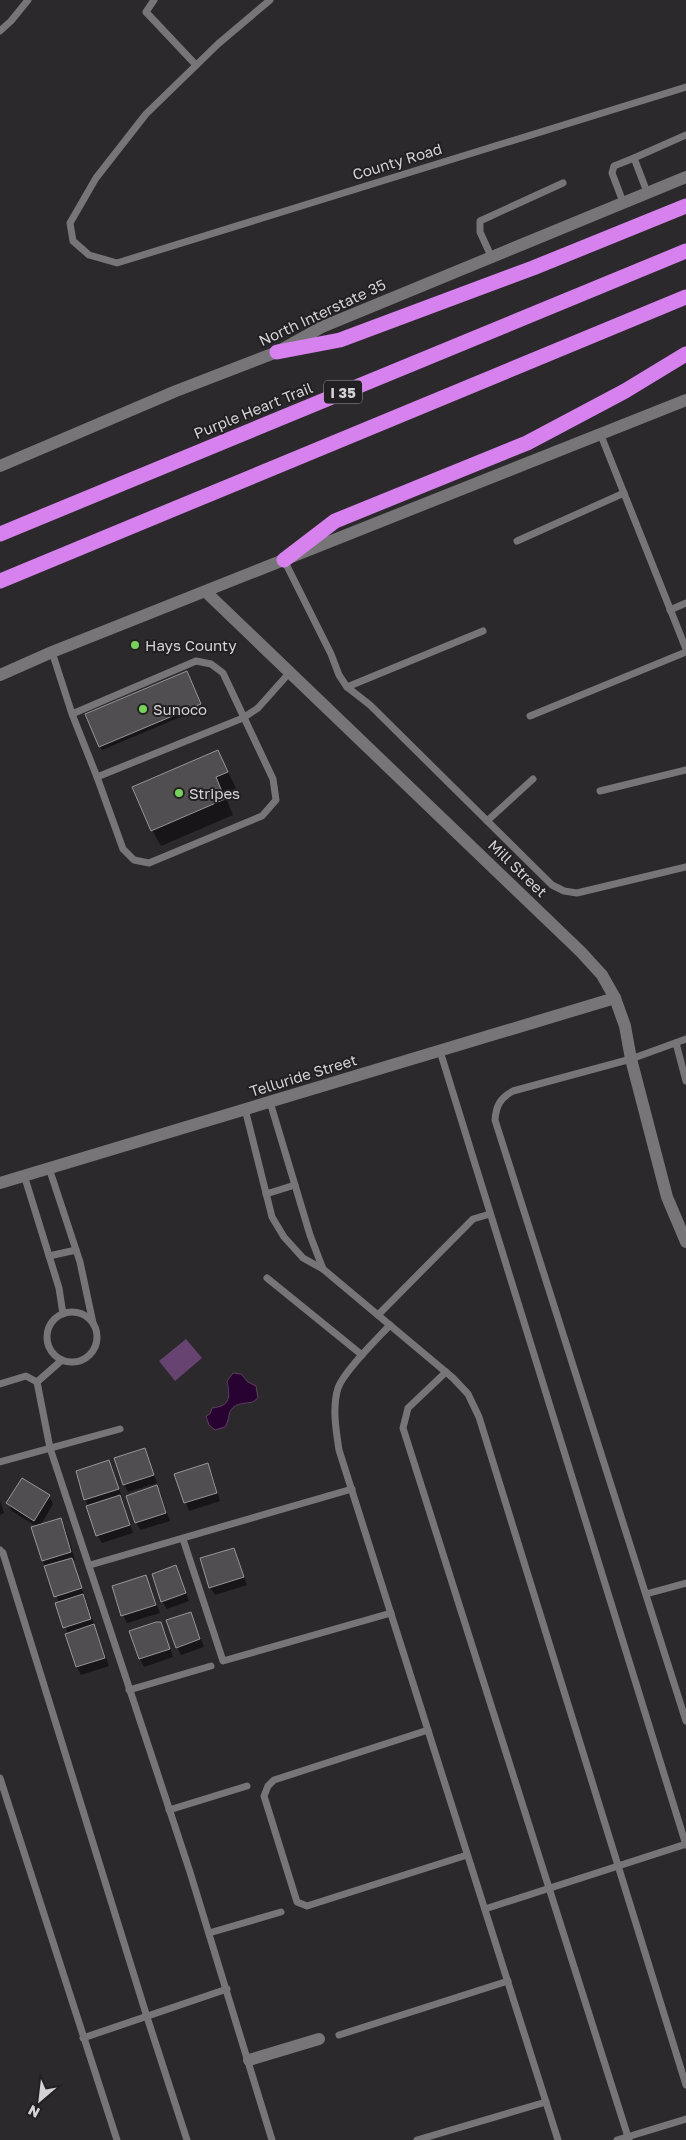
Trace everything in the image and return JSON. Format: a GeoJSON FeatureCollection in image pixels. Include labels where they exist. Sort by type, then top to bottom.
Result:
{"type":"FeatureCollection","features":[{"type":"Feature","properties":{"kind":"highway"},"geometry":{"type":"LineString","coordinates":[[277,352],[349,336],[533,268],[686,206]]}},
{"type":"Feature","properties":{"kind":"highway","name":"Purple Heart Trail"},"geometry":{"type":"LineString","coordinates":[[0,534],[686,251]]}},
{"type":"Feature","properties":{"kind":"highway"},"geometry":{"type":"LineString","coordinates":[[0,581],[686,297]]}},
{"type":"Feature","properties":{"kind":"highway"},"geometry":{"type":"LineString","coordinates":[[284,560],[335,521],[528,443],[625,391],[686,354]]}},
{"type":"Feature","properties":{"kind":"street","name":"North Interstate 35"},"geometry":{"type":"LineString","coordinates":[[0,466],[176,391],[277,352],[322,327],[686,177]]}},
{"type":"Feature","properties":{"kind":"street"},"geometry":{"type":"LineString","coordinates":[[0,675],[52,652],[206,592],[600,432],[686,400]]}},
{"type":"Feature","properties":{"kind":"street","name":"Mill Street"},"geometry":{"type":"LineString","coordinates":[[206,592],[291,671],[581,952],[602,975],[615,998],[625,1026],[631,1059],[667,1197],[686,1242]]}},
{"type":"Feature","properties":{"kind":"street","name":"Telluride Street"},"geometry":{"type":"LineString","coordinates":[[0,1183],[615,998]]}},
{"type":"Feature","properties":{"kind":"street"},"geometry":{"type":"LineString","coordinates":[[249,2060],[319,2038]]}},
{"type":"Feature","properties":{"kind":"lane"},"geometry":{"type":"LineString","coordinates":[[0,31],[28,0]]}},
{"type":"Feature","properties":{"kind":"lane"},"geometry":{"type":"LineString","coordinates":[[154,0],[146,12],[196,65],[270,0]]}},
{"type":"Feature","properties":{"kind":"lane","name":"County Road"},"geometry":{"type":"LineString","coordinates":[[196,65],[146,114],[96,178],[70,223],[73,241],[89,255],[117,263],[686,87]]}},
{"type":"Feature","properties":{"kind":"lane"},"geometry":{"type":"LineString","coordinates":[[623,202],[612,173],[614,166],[686,135]]}},
{"type":"Feature","properties":{"kind":"lane"},"geometry":{"type":"LineString","coordinates":[[634,158],[647,192]]}},
{"type":"Feature","properties":{"kind":"lane"},"geometry":{"type":"LineString","coordinates":[[491,256],[480,232],[480,221],[563,183]]}},
{"type":"Feature","properties":{"kind":"lane"},"geometry":{"type":"LineString","coordinates":[[530,716],[686,651],[600,432]]}},
{"type":"Feature","properties":{"kind":"lane"},"geometry":{"type":"LineString","coordinates":[[517,541],[624,493]]}},
{"type":"Feature","properties":{"kind":"lane"},"geometry":{"type":"LineString","coordinates":[[284,560],[331,654],[339,675],[347,687],[370,705],[552,886],[578,893],[686,867]]}},
{"type":"Feature","properties":{"kind":"lane"},"geometry":{"type":"LineString","coordinates":[[670,610],[686,603]]}},
{"type":"Feature","properties":{"kind":"lane"},"geometry":{"type":"LineString","coordinates":[[347,687],[483,631]]}},
{"type":"Feature","properties":{"kind":"lane"},"geometry":{"type":"LineString","coordinates":[[52,652],[72,714],[123,849],[134,860],[148,862],[262,816],[276,800],[273,779],[223,673],[211,664],[196,661],[72,714]]}},
{"type":"Feature","properties":{"kind":"lane"},"geometry":{"type":"LineString","coordinates":[[97,777],[243,718],[258,708],[291,671]]}},
{"type":"Feature","properties":{"kind":"lane"},"geometry":{"type":"LineString","coordinates":[[600,790],[686,770]]}},
{"type":"Feature","properties":{"kind":"lane"},"geometry":{"type":"LineString","coordinates":[[487,822],[533,779]]}},
{"type":"Feature","properties":{"kind":"lane"},"geometry":{"type":"LineString","coordinates":[[686,1039],[631,1059],[513,1092],[500,1101],[496,1108],[495,1120],[686,1720]]}},
{"type":"Feature","properties":{"kind":"lane"},"geometry":{"type":"LineString","coordinates":[[676,1042],[686,1081]]}},
{"type":"Feature","properties":{"kind":"lane"},"geometry":{"type":"LineString","coordinates":[[440,1051],[686,1845],[485,1909]]}},
{"type":"Feature","properties":{"kind":"lane"},"geometry":{"type":"LineString","coordinates":[[270,1102],[323,1269]]}},
{"type":"Feature","properties":{"kind":"lane"},"geometry":{"type":"LineString","coordinates":[[245,1109],[272,1217],[284,1237],[304,1258],[323,1269],[446,1372],[468,1394],[479,1417],[686,2085]]}},
{"type":"Feature","properties":{"kind":"lane"},"geometry":{"type":"LineString","coordinates":[[49,1168],[76,1250],[93,1323],[97,1332],[94,1350],[88,1357],[80,1361],[71,1362],[62,1360],[54,1355],[47,1337],[49,1327],[55,1319],[63,1314],[80,1313],[88,1317],[93,1323]]}},
{"type":"Feature","properties":{"kind":"lane"},"geometry":{"type":"LineString","coordinates":[[24,1175],[59,1288],[63,1314]]}},
{"type":"Feature","properties":{"kind":"lane"},"geometry":{"type":"LineString","coordinates":[[266,1194],[295,1185]]}},
{"type":"Feature","properties":{"kind":"lane"},"geometry":{"type":"LineString","coordinates":[[378,1315],[473,1219],[490,1214]]}},
{"type":"Feature","properties":{"kind":"lane"},"geometry":{"type":"LineString","coordinates":[[49,1256],[76,1250]]}},
{"type":"Feature","properties":{"kind":"lane"},"geometry":{"type":"LineString","coordinates":[[267,1278],[362,1355]]}},
{"type":"Feature","properties":{"kind":"lane"},"geometry":{"type":"LineString","coordinates":[[390,1325],[362,1355],[338,1388],[334,1419],[340,1450],[558,2140]]}},
{"type":"Feature","properties":{"kind":"lane"},"geometry":{"type":"LineString","coordinates":[[37,1382],[62,1360]]}},
{"type":"Feature","properties":{"kind":"lane"},"geometry":{"type":"LineString","coordinates":[[446,1372],[408,1408],[404,1428],[629,2138]]}},
{"type":"Feature","properties":{"kind":"lane"},"geometry":{"type":"LineString","coordinates":[[0,1384],[26,1376],[37,1382]]}},
{"type":"Feature","properties":{"kind":"lane"},"geometry":{"type":"LineString","coordinates":[[37,1382],[50,1448],[90,1565],[209,1933],[272,2140]]}},
{"type":"Feature","properties":{"kind":"lane"},"geometry":{"type":"LineString","coordinates":[[0,1462],[120,1429]]}},
{"type":"Feature","properties":{"kind":"lane"},"geometry":{"type":"LineString","coordinates":[[90,1565],[352,1489]]}},
{"type":"Feature","properties":{"kind":"lane"},"geometry":{"type":"LineString","coordinates":[[183,1539],[222,1661],[391,1613]]}},
{"type":"Feature","properties":{"kind":"lane"},"geometry":{"type":"LineString","coordinates":[[0,1550],[3,1554],[187,2140]]}},
{"type":"Feature","properties":{"kind":"lane"},"geometry":{"type":"LineString","coordinates":[[646,1594],[686,1584]]}},
{"type":"Feature","properties":{"kind":"lane"},"geometry":{"type":"LineString","coordinates":[[129,1690],[211,1666]]}},
{"type":"Feature","properties":{"kind":"lane"},"geometry":{"type":"LineString","coordinates":[[428,1730],[274,1780],[268,1786],[264,1796],[272,1824],[297,1902],[307,1906],[468,1855]]}},
{"type":"Feature","properties":{"kind":"lane"},"geometry":{"type":"LineString","coordinates":[[0,1778],[117,2140]]}},
{"type":"Feature","properties":{"kind":"lane"},"geometry":{"type":"LineString","coordinates":[[169,1810],[247,1786]]}},
{"type":"Feature","properties":{"kind":"lane"},"geometry":{"type":"LineString","coordinates":[[209,1933],[281,1912]]}},
{"type":"Feature","properties":{"kind":"lane"},"geometry":{"type":"LineString","coordinates":[[339,2035],[508,1981]]}},
{"type":"Feature","properties":{"kind":"lane"},"geometry":{"type":"LineString","coordinates":[[83,2038],[226,1990]]}},
{"type":"Feature","properties":{"kind":"lane"},"geometry":{"type":"LineString","coordinates":[[417,2140],[546,2102]]}},
{"type":"Feature","properties":{"kind":"lane"},"geometry":{"type":"LineString","coordinates":[[617,2140],[629,2138],[686,2119]]}},
{"type":"Feature","properties":{"kind":"shaded area"},"geometry":{"type":"Polygon","coordinates":[[[186,1339],[202,1358],[175,1381],[159,1361],[186,1339]]]}},
{"type":"Feature","properties":{"kind":"shaded area"},"geometry":{"type":"Polygon","coordinates":[[[233,1373],[241,1374],[248,1382],[256,1386],[258,1398],[253,1402],[239,1404],[233,1408],[225,1427],[215,1430],[209,1425],[206,1416],[210,1414],[212,1408],[223,1405],[228,1400],[227,1381],[233,1373]]]}},
{"type":"Feature","properties":{"kind":"building","name":"Sunoco"},"geometry":{"type":"Polygon","coordinates":[[[187,671],[201,704],[99,747],[85,714],[187,671]]]}},
{"type":"Feature","properties":{"kind":"building","name":"Stripes"},"geometry":{"type":"Polygon","coordinates":[[[218,750],[228,772],[216,777],[225,799],[151,831],[132,787],[218,750]]]}},
{"type":"Feature","properties":{"kind":"building"},"geometry":{"type":"Polygon","coordinates":[[[145,1448],[154,1475],[123,1485],[114,1458],[145,1448]]]}},
{"type":"Feature","properties":{"kind":"building"},"geometry":{"type":"Polygon","coordinates":[[[109,1460],[119,1489],[84,1500],[76,1471],[109,1460]]]}},
{"type":"Feature","properties":{"kind":"building"},"geometry":{"type":"Polygon","coordinates":[[[208,1463],[217,1493],[184,1503],[174,1474],[208,1463]]]}},
{"type":"Feature","properties":{"kind":"building"},"geometry":{"type":"Polygon","coordinates":[[[22,1478],[50,1495],[34,1521],[6,1503],[22,1478]]]}},
{"type":"Feature","properties":{"kind":"building"},"geometry":{"type":"Polygon","coordinates":[[[157,1485],[166,1513],[135,1523],[126,1496],[157,1485]]]}},
{"type":"Feature","properties":{"kind":"building"},"geometry":{"type":"Polygon","coordinates":[[[120,1495],[130,1525],[96,1536],[86,1506],[120,1495]]]}},
{"type":"Feature","properties":{"kind":"building"},"geometry":{"type":"Polygon","coordinates":[[[61,1518],[71,1552],[42,1561],[31,1527],[61,1518]]]}},
{"type":"Feature","properties":{"kind":"building"},"geometry":{"type":"Polygon","coordinates":[[[234,1548],[244,1577],[209,1588],[200,1558],[234,1548]]]}},
{"type":"Feature","properties":{"kind":"building"},"geometry":{"type":"Polygon","coordinates":[[[72,1558],[82,1588],[54,1597],[44,1566],[72,1558]]]}},
{"type":"Feature","properties":{"kind":"building"},"geometry":{"type":"Polygon","coordinates":[[[176,1565],[186,1593],[161,1602],[152,1574],[176,1565]]]}},
{"type":"Feature","properties":{"kind":"building"},"geometry":{"type":"Polygon","coordinates":[[[146,1575],[156,1605],[121,1616],[112,1586],[146,1575]]]}},
{"type":"Feature","properties":{"kind":"building"},"geometry":{"type":"Polygon","coordinates":[[[83,1594],[91,1619],[63,1628],[55,1603],[83,1594]]]}},
{"type":"Feature","properties":{"kind":"building"},"geometry":{"type":"Polygon","coordinates":[[[191,1612],[200,1639],[176,1648],[166,1620],[191,1612]]]}},
{"type":"Feature","properties":{"kind":"building"},"geometry":{"type":"Polygon","coordinates":[[[161,1622],[170,1649],[139,1659],[129,1631],[161,1622]]]}},
{"type":"Feature","properties":{"kind":"building"},"geometry":{"type":"Polygon","coordinates":[[[94,1624],[105,1658],[76,1667],[65,1634],[94,1624]]]}},
{"type":"Feature","properties":{"kind":"place","name":"Hays County"},"geometry":{"type":"Point","coordinates":[135,645]}},
{"type":"Feature","properties":{"kind":"place","name":"Sunoco"},"geometry":{"type":"Point","coordinates":[143,709]}},
{"type":"Feature","properties":{"kind":"place","name":"Stripes"},"geometry":{"type":"Point","coordinates":[179,793]}}]}
